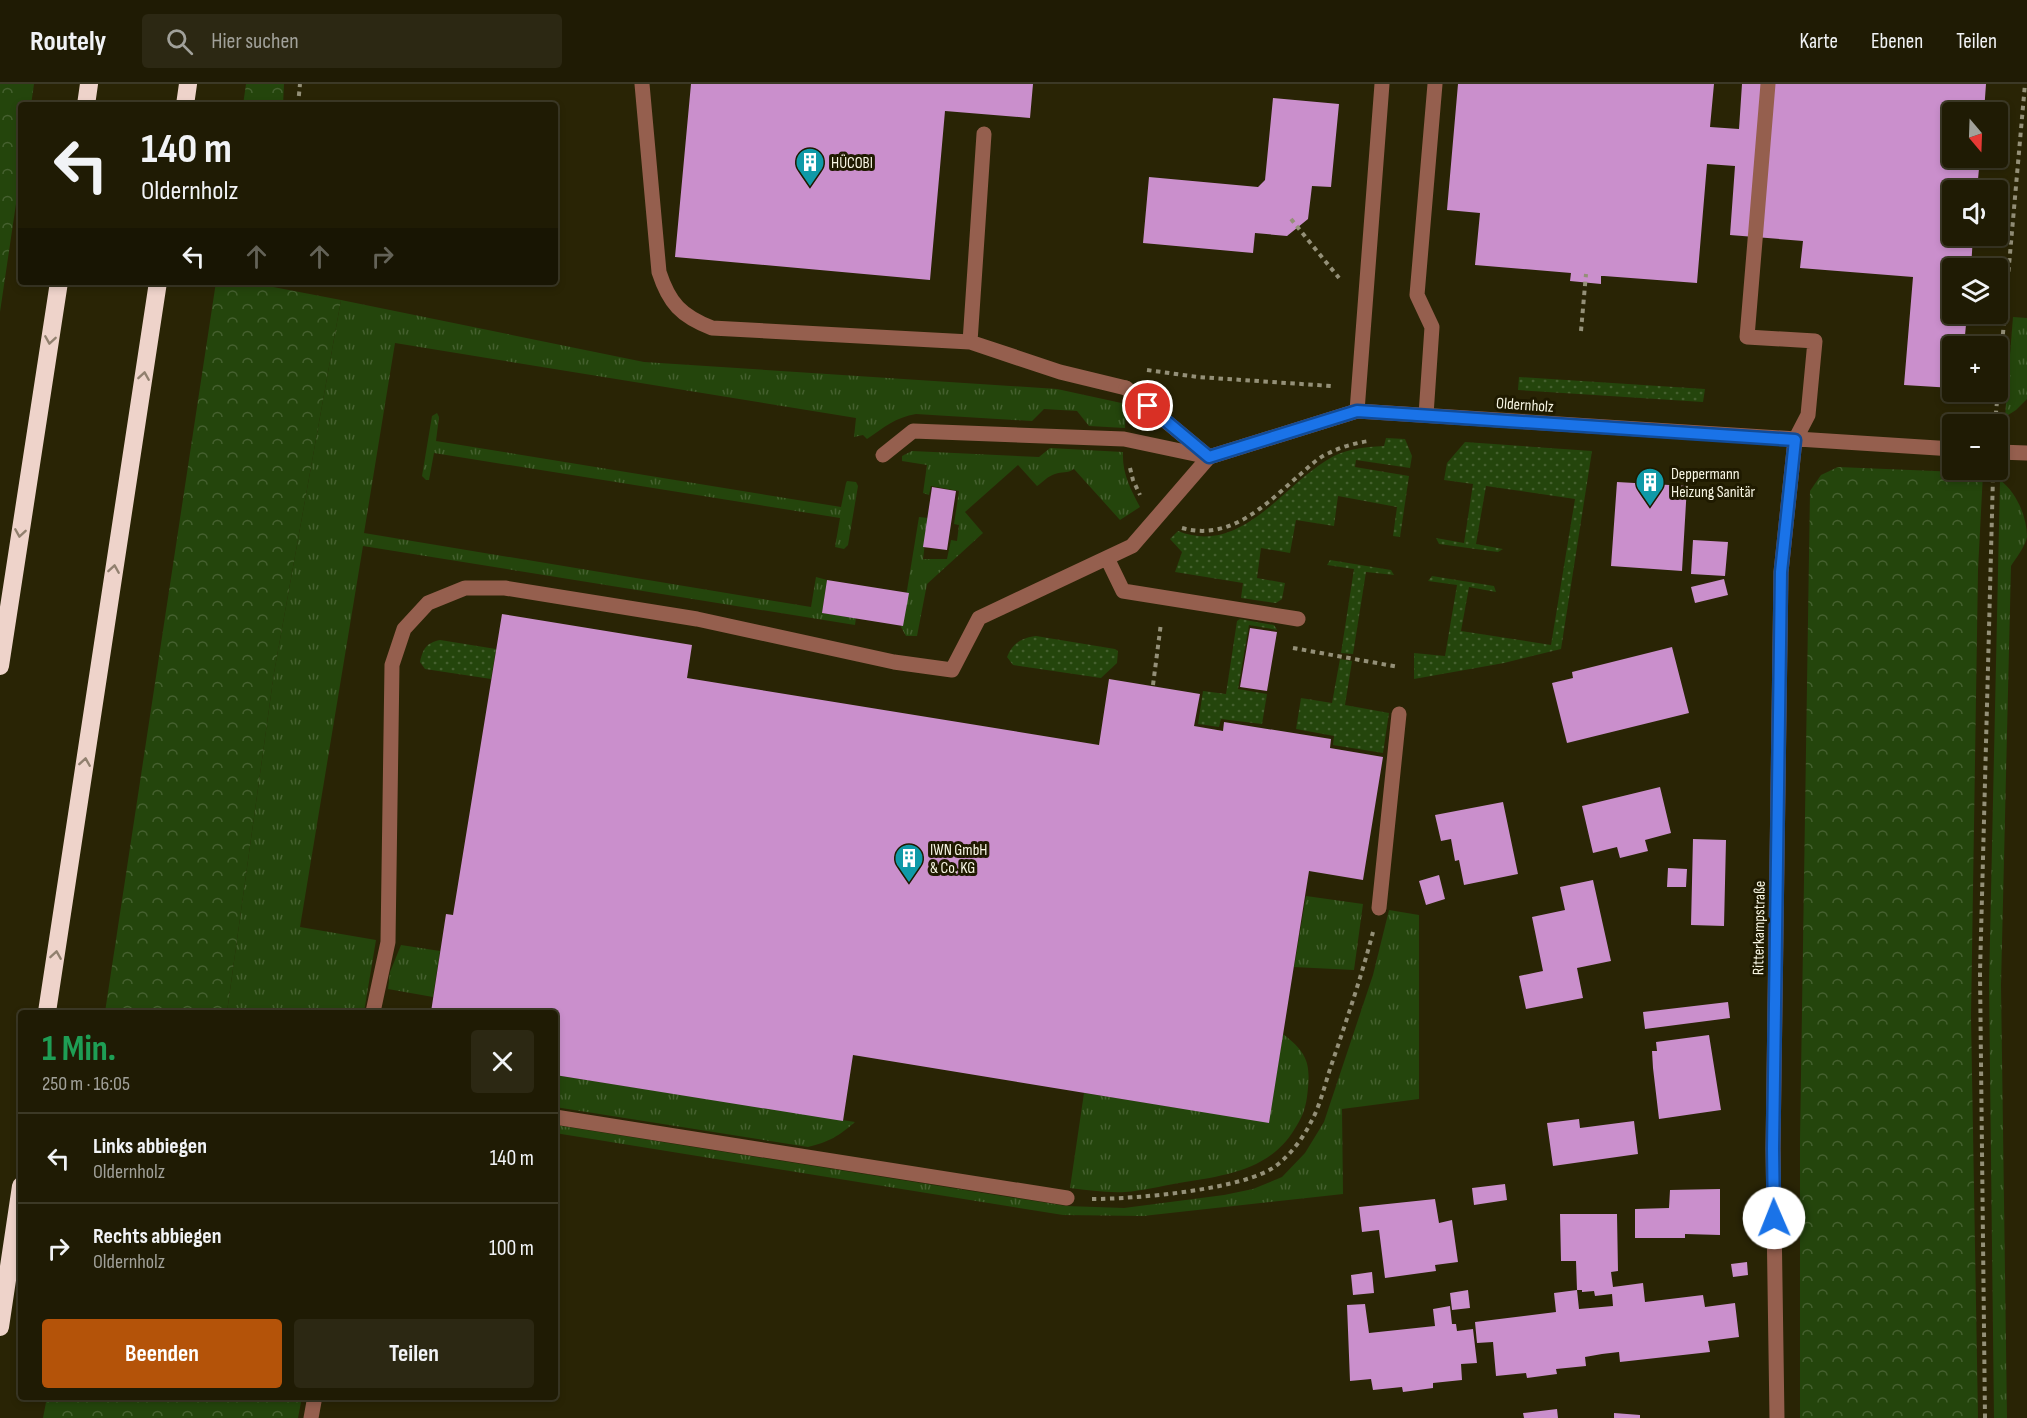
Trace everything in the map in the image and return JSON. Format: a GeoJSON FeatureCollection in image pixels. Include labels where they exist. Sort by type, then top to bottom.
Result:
{"type":"FeatureCollection","features":[{"type":"Feature","properties":{"kind":"highway"},"geometry":{"type":"LineString","coordinates":[[86,102],[89,84]]}},
{"type":"Feature","properties":{"kind":"highway"},"geometry":{"type":"LineString","coordinates":[[185,102],[188,84]]}},
{"type":"Feature","properties":{"kind":"highway"},"geometry":{"type":"LineString","coordinates":[[0,666],[59,285]]}},
{"type":"Feature","properties":{"kind":"highway"},"geometry":{"type":"LineString","coordinates":[[47,1010],[158,285]]}},
{"type":"Feature","properties":{"kind":"highway"},"geometry":{"type":"LineString","coordinates":[[0,1327],[18,1206]]}},
{"type":"Feature","properties":{"kind":"street"},"geometry":{"type":"LineString","coordinates":[[642,84],[659,272],[665,291],[676,308],[693,321],[712,328],[970,342],[1060,372],[1126,388],[1209,457]]}},
{"type":"Feature","properties":{"kind":"street"},"geometry":{"type":"LineString","coordinates":[[1357,411],[1382,84]]}},
{"type":"Feature","properties":{"kind":"street"},"geometry":{"type":"LineString","coordinates":[[1426,415],[1432,327],[1417,295],[1435,84]]}},
{"type":"Feature","properties":{"kind":"street"},"geometry":{"type":"LineString","coordinates":[[1768,84],[1747,337],[1815,341],[1808,415],[1795,440]]}},
{"type":"Feature","properties":{"kind":"street"},"geometry":{"type":"LineString","coordinates":[[970,342],[984,134]]}},
{"type":"Feature","properties":{"kind":"street","name":"Oldernholz"},"geometry":{"type":"LineString","coordinates":[[1209,457],[1357,411],[1942,448]]}},
{"type":"Feature","properties":{"kind":"street"},"geometry":{"type":"LineString","coordinates":[[883,454],[913,431],[1124,440],[1209,457]]}},
{"type":"Feature","properties":{"kind":"street","name":"Ritterkampstraße"},"geometry":{"type":"LineString","coordinates":[[1777,1418],[1773,1149],[1781,572],[1795,440]]}},
{"type":"Feature","properties":{"kind":"street"},"geometry":{"type":"LineString","coordinates":[[2008,452],[2027,453]]}},
{"type":"Feature","properties":{"kind":"street"},"geometry":{"type":"LineString","coordinates":[[373,1010],[388,942],[392,665],[404,629],[428,603],[465,588],[506,588],[697,619],[894,662],[952,670],[979,618],[1132,546],[1209,457]]}},
{"type":"Feature","properties":{"kind":"street"},"geometry":{"type":"LineString","coordinates":[[1107,558],[1123,591],[1298,620]]}},
{"type":"Feature","properties":{"kind":"street"},"geometry":{"type":"LineString","coordinates":[[1379,908],[1399,714]]}},
{"type":"Feature","properties":{"kind":"street"},"geometry":{"type":"LineString","coordinates":[[558,1117],[1067,1198]]}},
{"type":"Feature","properties":{"kind":"street"},"geometry":{"type":"LineString","coordinates":[[311,1418],[314,1400]]}},
{"type":"Feature","properties":{"kind":"path"},"geometry":{"type":"LineString","coordinates":[[298,102],[300,84]]}},
{"type":"Feature","properties":{"kind":"path"},"geometry":{"type":"LineString","coordinates":[[1996,414],[2025,84]]}},
{"type":"Feature","properties":{"kind":"path"},"geometry":{"type":"LineString","coordinates":[[1291,219],[1364,309]]}},
{"type":"Feature","properties":{"kind":"path"},"geometry":{"type":"LineString","coordinates":[[1581,331],[1586,274]]}},
{"type":"Feature","properties":{"kind":"path"},"geometry":{"type":"LineString","coordinates":[[1985,1418],[1980,973],[1993,480]]}},
{"type":"Feature","properties":{"kind":"path"},"geometry":{"type":"LineString","coordinates":[[1153,685],[1164,598]]}},
{"type":"Feature","properties":{"kind":"path"},"geometry":{"type":"LineString","coordinates":[[1293,648],[1399,667]]}},
{"type":"Feature","properties":{"kind":"path"},"geometry":{"type":"LineString","coordinates":[[1067,1198],[1124,1199],[1222,1185],[1249,1178],[1276,1166],[1297,1146],[1312,1120],[1363,971],[1379,908]]}},
{"type":"Feature","properties":{"kind":"green space"},"geometry":{"type":"Polygon","coordinates":[[[0,84],[34,84],[31,102],[18,102],[18,190],[0,312],[0,84]]]}},
{"type":"Feature","properties":{"kind":"green space"},"geometry":{"type":"Polygon","coordinates":[[[246,84],[284,84],[283,102],[243,102],[246,84]]]}},
{"type":"Feature","properties":{"kind":"green space"},"geometry":{"type":"Polygon","coordinates":[[[216,285],[268,285],[341,300],[274,673],[227,1010],[105,1010],[216,285]]]}},
{"type":"Feature","properties":{"kind":"green space"},"geometry":{"type":"Polygon","coordinates":[[[341,300],[644,362],[1057,389],[1126,404],[1125,428],[1089,426],[1077,411],[1044,409],[1032,421],[916,414],[896,420],[867,439],[863,435],[854,437],[856,418],[395,343],[364,533],[811,607],[816,577],[827,580],[822,613],[856,618],[855,625],[363,546],[300,927],[376,940],[364,1010],[227,1010],[274,673],[341,300]]]}},
{"type":"Feature","properties":{"kind":"green space"},"geometry":{"type":"Polygon","coordinates":[[[2013,317],[2027,318],[2027,399],[2008,415],[2005,414],[2013,317]]]}},
{"type":"Feature","properties":{"kind":"green space"},"geometry":{"type":"Polygon","coordinates":[[[1519,377],[1705,389],[1703,402],[1518,390],[1519,377]]]}},
{"type":"Feature","properties":{"kind":"green space"},"geometry":{"type":"Polygon","coordinates":[[[437,413],[439,417],[436,441],[841,507],[847,481],[856,482],[858,486],[848,545],[844,549],[835,547],[840,518],[434,453],[429,480],[426,480],[422,476],[432,416],[437,413]]]}},
{"type":"Feature","properties":{"kind":"green space"},"geometry":{"type":"Polygon","coordinates":[[[1386,438],[1405,439],[1412,456],[1410,468],[1356,460],[1355,467],[1409,476],[1400,537],[1393,536],[1397,507],[1338,496],[1334,526],[1296,520],[1290,553],[1261,548],[1257,578],[1285,583],[1282,599],[1276,603],[1241,598],[1243,583],[1175,572],[1182,552],[1170,539],[1178,531],[1200,536],[1221,534],[1240,527],[1259,515],[1327,460],[1347,451],[1384,446],[1386,438]]]}},
{"type":"Feature","properties":{"kind":"green space"},"geometry":{"type":"Polygon","coordinates":[[[1465,442],[1592,451],[1561,649],[1504,663],[1414,679],[1414,653],[1445,656],[1457,585],[1428,581],[1432,576],[1494,586],[1496,592],[1469,587],[1461,631],[1551,645],[1575,499],[1486,486],[1476,544],[1503,549],[1498,552],[1439,544],[1436,538],[1464,543],[1473,484],[1444,480],[1447,463],[1465,442]]]}},
{"type":"Feature","properties":{"kind":"green space"},"geometry":{"type":"Polygon","coordinates":[[[1050,448],[1123,452],[1125,474],[1140,507],[1120,520],[1074,469],[1052,475],[1037,486],[1018,465],[965,512],[983,533],[927,584],[917,636],[906,636],[901,627],[919,517],[928,518],[923,559],[947,559],[951,540],[957,541],[959,525],[954,524],[959,491],[931,486],[929,495],[923,493],[927,465],[902,461],[902,456],[912,451],[1039,457],[1050,448]]]}},
{"type":"Feature","properties":{"kind":"green space"},"geometry":{"type":"Polygon","coordinates":[[[1838,467],[1942,471],[1942,480],[1983,480],[1978,570],[1971,1017],[1978,1418],[1800,1418],[1800,1140],[1810,491],[1821,475],[1838,467]]]}},
{"type":"Feature","properties":{"kind":"green space"},"geometry":{"type":"Polygon","coordinates":[[[2000,480],[2020,505],[2027,537],[2011,566],[2001,985],[2007,1418],[1994,1418],[1989,984],[2000,480]]]}},
{"type":"Feature","properties":{"kind":"green space"},"geometry":{"type":"Polygon","coordinates":[[[1330,560],[1391,570],[1394,575],[1366,572],[1353,654],[1341,653],[1354,569],[1327,565],[1330,560]]]}},
{"type":"Feature","properties":{"kind":"green space"},"geometry":{"type":"Polygon","coordinates":[[[1240,619],[1274,625],[1277,630],[1249,625],[1238,689],[1267,694],[1262,724],[1221,719],[1219,727],[1198,724],[1203,691],[1226,694],[1237,621],[1240,619]]]}},
{"type":"Feature","properties":{"kind":"green space"},"geometry":{"type":"Polygon","coordinates":[[[1036,636],[1115,649],[1118,651],[1117,663],[1101,678],[1013,665],[1007,657],[1012,648],[1026,638],[1036,636]]]}},
{"type":"Feature","properties":{"kind":"green space"},"geometry":{"type":"Polygon","coordinates":[[[440,640],[496,649],[491,679],[425,669],[420,662],[424,650],[431,643],[440,640]]]}},
{"type":"Feature","properties":{"kind":"green space"},"geometry":{"type":"Polygon","coordinates":[[[1340,659],[1352,661],[1345,705],[1389,713],[1383,753],[1333,745],[1334,736],[1296,729],[1301,698],[1332,703],[1340,659]]]}},
{"type":"Feature","properties":{"kind":"green space"},"geometry":{"type":"Polygon","coordinates":[[[1306,896],[1363,904],[1354,970],[1294,967],[1306,896]]]}},
{"type":"Feature","properties":{"kind":"green space"},"geometry":{"type":"Polygon","coordinates":[[[1389,910],[1419,915],[1419,1099],[1342,1109],[1343,1194],[1143,1216],[1063,1215],[558,1133],[558,1125],[1066,1206],[1124,1208],[1224,1195],[1253,1189],[1282,1177],[1305,1153],[1324,1122],[1373,975],[1389,910]]]}},
{"type":"Feature","properties":{"kind":"green space"},"geometry":{"type":"Polygon","coordinates":[[[401,945],[440,951],[433,997],[388,989],[390,972],[401,945]]]}},
{"type":"Feature","properties":{"kind":"green space"},"geometry":{"type":"Polygon","coordinates":[[[1283,1034],[1303,1054],[1309,1076],[1305,1107],[1299,1122],[1284,1144],[1272,1155],[1228,1174],[1145,1190],[1111,1192],[1070,1188],[1084,1093],[1268,1122],[1283,1034]]]}},
{"type":"Feature","properties":{"kind":"green space"},"geometry":{"type":"Polygon","coordinates":[[[558,1075],[855,1122],[833,1138],[808,1147],[558,1107],[558,1075]]]}},
{"type":"Feature","properties":{"kind":"green space"},"geometry":{"type":"Polygon","coordinates":[[[46,1400],[301,1400],[298,1418],[43,1418],[46,1400]]]}},
{"type":"Feature","properties":{"kind":"building","name":"HÜCOBI"},"geometry":{"type":"Polygon","coordinates":[[[691,84],[1033,84],[1030,118],[945,111],[930,280],[675,257],[691,84]]]}},
{"type":"Feature","properties":{"kind":"building"},"geometry":{"type":"Polygon","coordinates":[[[1458,84],[1714,84],[1710,127],[1739,129],[1742,84],[1986,84],[1985,102],[1942,102],[1942,168],[1979,168],[1978,180],[1942,180],[1942,246],[1972,246],[1972,258],[1942,258],[1942,324],[1966,324],[1965,336],[1942,336],[1942,387],[1904,385],[1913,277],[1800,268],[1803,241],[1730,235],[1735,166],[1707,164],[1697,283],[1601,276],[1601,284],[1570,281],[1571,273],[1475,265],[1480,213],[1447,210],[1458,84]]]}},
{"type":"Feature","properties":{"kind":"building"},"geometry":{"type":"Polygon","coordinates":[[[1273,98],[1339,104],[1331,187],[1312,186],[1308,219],[1287,236],[1255,233],[1253,253],[1143,243],[1149,177],[1258,187],[1265,180],[1273,98]]]}},
{"type":"Feature","properties":{"kind":"building","name":"Deppermann Heizung Sanitär"},"geometry":{"type":"Polygon","coordinates":[[[1617,482],[1687,486],[1682,571],[1611,566],[1617,482]]]}},
{"type":"Feature","properties":{"kind":"building"},"geometry":{"type":"Polygon","coordinates":[[[932,487],[956,491],[947,550],[923,547],[932,487]]]}},
{"type":"Feature","properties":{"kind":"building"},"geometry":{"type":"Polygon","coordinates":[[[1693,540],[1728,542],[1725,576],[1691,574],[1693,540]]]}},
{"type":"Feature","properties":{"kind":"building"},"geometry":{"type":"Polygon","coordinates":[[[1724,579],[1728,595],[1695,603],[1691,587],[1724,579]]]}},
{"type":"Feature","properties":{"kind":"building"},"geometry":{"type":"Polygon","coordinates":[[[827,580],[909,593],[903,626],[822,613],[827,580]]]}},
{"type":"Feature","properties":{"kind":"building","name":"IWN GmbH & Co. KG"},"geometry":{"type":"Polygon","coordinates":[[[502,614],[692,645],[687,678],[1099,745],[1109,679],[1200,694],[1194,726],[1223,731],[1224,722],[1331,739],[1330,748],[1383,757],[1363,880],[1309,871],[1269,1123],[853,1055],[843,1121],[558,1075],[558,1010],[431,1010],[446,914],[453,915],[502,614]]]}},
{"type":"Feature","properties":{"kind":"building"},"geometry":{"type":"Polygon","coordinates":[[[1250,628],[1277,632],[1267,691],[1240,687],[1250,628]]]}},
{"type":"Feature","properties":{"kind":"building"},"geometry":{"type":"Polygon","coordinates":[[[1672,647],[1689,713],[1567,743],[1552,683],[1573,678],[1572,672],[1672,647]]]}},
{"type":"Feature","properties":{"kind":"building"},"geometry":{"type":"Polygon","coordinates":[[[1660,787],[1671,833],[1645,840],[1648,851],[1620,858],[1617,847],[1593,853],[1582,806],[1660,787]]]}},
{"type":"Feature","properties":{"kind":"building"},"geometry":{"type":"Polygon","coordinates":[[[1503,802],[1518,874],[1464,885],[1459,860],[1455,861],[1451,839],[1441,841],[1435,815],[1503,802]]]}},
{"type":"Feature","properties":{"kind":"building"},"geometry":{"type":"Polygon","coordinates":[[[1693,839],[1726,840],[1724,926],[1691,925],[1693,839]]]}},
{"type":"Feature","properties":{"kind":"building"},"geometry":{"type":"Polygon","coordinates":[[[1668,868],[1687,869],[1686,887],[1667,887],[1668,868]]]}},
{"type":"Feature","properties":{"kind":"building"},"geometry":{"type":"Polygon","coordinates":[[[1439,875],[1445,899],[1426,905],[1419,881],[1439,875]]]}},
{"type":"Feature","properties":{"kind":"building"},"geometry":{"type":"Polygon","coordinates":[[[1593,880],[1611,961],[1577,968],[1583,998],[1526,1009],[1519,976],[1543,971],[1532,917],[1565,910],[1560,887],[1593,880]]]}},
{"type":"Feature","properties":{"kind":"building"},"geometry":{"type":"Polygon","coordinates":[[[1728,1002],[1730,1018],[1645,1029],[1643,1012],[1728,1002]]]}},
{"type":"Feature","properties":{"kind":"building"},"geometry":{"type":"Polygon","coordinates":[[[1709,1035],[1721,1110],[1659,1119],[1652,1051],[1657,1051],[1656,1042],[1709,1035]]]}},
{"type":"Feature","properties":{"kind":"building"},"geometry":{"type":"Polygon","coordinates":[[[1579,1119],[1580,1128],[1634,1121],[1638,1154],[1553,1166],[1547,1123],[1579,1119]]]}},
{"type":"Feature","properties":{"kind":"building"},"geometry":{"type":"Polygon","coordinates":[[[1505,1184],[1507,1200],[1474,1205],[1472,1188],[1505,1184]]]}},
{"type":"Feature","properties":{"kind":"building"},"geometry":{"type":"Polygon","coordinates":[[[1720,1189],[1720,1235],[1685,1234],[1685,1238],[1635,1238],[1635,1209],[1669,1208],[1670,1190],[1720,1189]]]}},
{"type":"Feature","properties":{"kind":"building"},"geometry":{"type":"Polygon","coordinates":[[[1435,1199],[1439,1223],[1452,1220],[1458,1262],[1435,1265],[1436,1271],[1385,1278],[1379,1230],[1362,1232],[1359,1207],[1435,1199]]]}},
{"type":"Feature","properties":{"kind":"building"},"geometry":{"type":"Polygon","coordinates":[[[1560,1214],[1617,1214],[1618,1271],[1611,1272],[1613,1287],[1643,1283],[1645,1302],[1703,1295],[1705,1307],[1735,1303],[1739,1337],[1708,1341],[1710,1352],[1620,1362],[1619,1352],[1585,1357],[1586,1366],[1556,1369],[1557,1374],[1527,1378],[1526,1373],[1496,1376],[1493,1342],[1477,1343],[1475,1322],[1556,1312],[1554,1293],[1577,1290],[1576,1261],[1561,1261],[1560,1214]],[[1577,1290],[1579,1309],[1613,1306],[1612,1294],[1595,1296],[1594,1291],[1577,1290]]]}},
{"type":"Feature","properties":{"kind":"building"},"geometry":{"type":"Polygon","coordinates":[[[1747,1262],[1748,1275],[1733,1277],[1731,1264],[1747,1262]]]}},
{"type":"Feature","properties":{"kind":"building"},"geometry":{"type":"Polygon","coordinates":[[[1372,1272],[1374,1293],[1353,1295],[1351,1275],[1372,1272]]]}},
{"type":"Feature","properties":{"kind":"building"},"geometry":{"type":"Polygon","coordinates":[[[1468,1290],[1470,1308],[1452,1310],[1450,1293],[1468,1290]]]}},
{"type":"Feature","properties":{"kind":"building"},"geometry":{"type":"Polygon","coordinates":[[[1365,1304],[1369,1333],[1435,1326],[1433,1309],[1450,1306],[1452,1324],[1456,1324],[1457,1331],[1473,1329],[1477,1363],[1461,1364],[1462,1380],[1433,1383],[1433,1388],[1403,1392],[1402,1387],[1373,1390],[1371,1379],[1350,1381],[1347,1305],[1365,1304]]]}},
{"type":"Feature","properties":{"kind":"building"},"geometry":{"type":"Polygon","coordinates":[[[1557,1409],[1558,1418],[1524,1418],[1523,1413],[1557,1409]]]}},
{"type":"Feature","properties":{"kind":"building"},"geometry":{"type":"Polygon","coordinates":[[[1614,1413],[1640,1415],[1640,1418],[1614,1418],[1614,1413]]]}},
{"type":"Feature","properties":{"kind":"place","name":"HÜCOBI"},"geometry":{"type":"Point","coordinates":[810,188]}},
{"type":"Feature","properties":{"kind":"place","name":"Deppermann Heizung Sanitär"},"geometry":{"type":"Point","coordinates":[1650,508]}},
{"type":"Feature","properties":{"kind":"place","name":"IWN GmbH & Co. KG"},"geometry":{"type":"Point","coordinates":[909,884]}},
{"type":"Feature","properties":{"kind":"route"},"geometry":{"type":"LineString","coordinates":[[1148,406],[1209,457],[1357,411],[1795,440],[1781,572],[1774,1218]]}}]}
